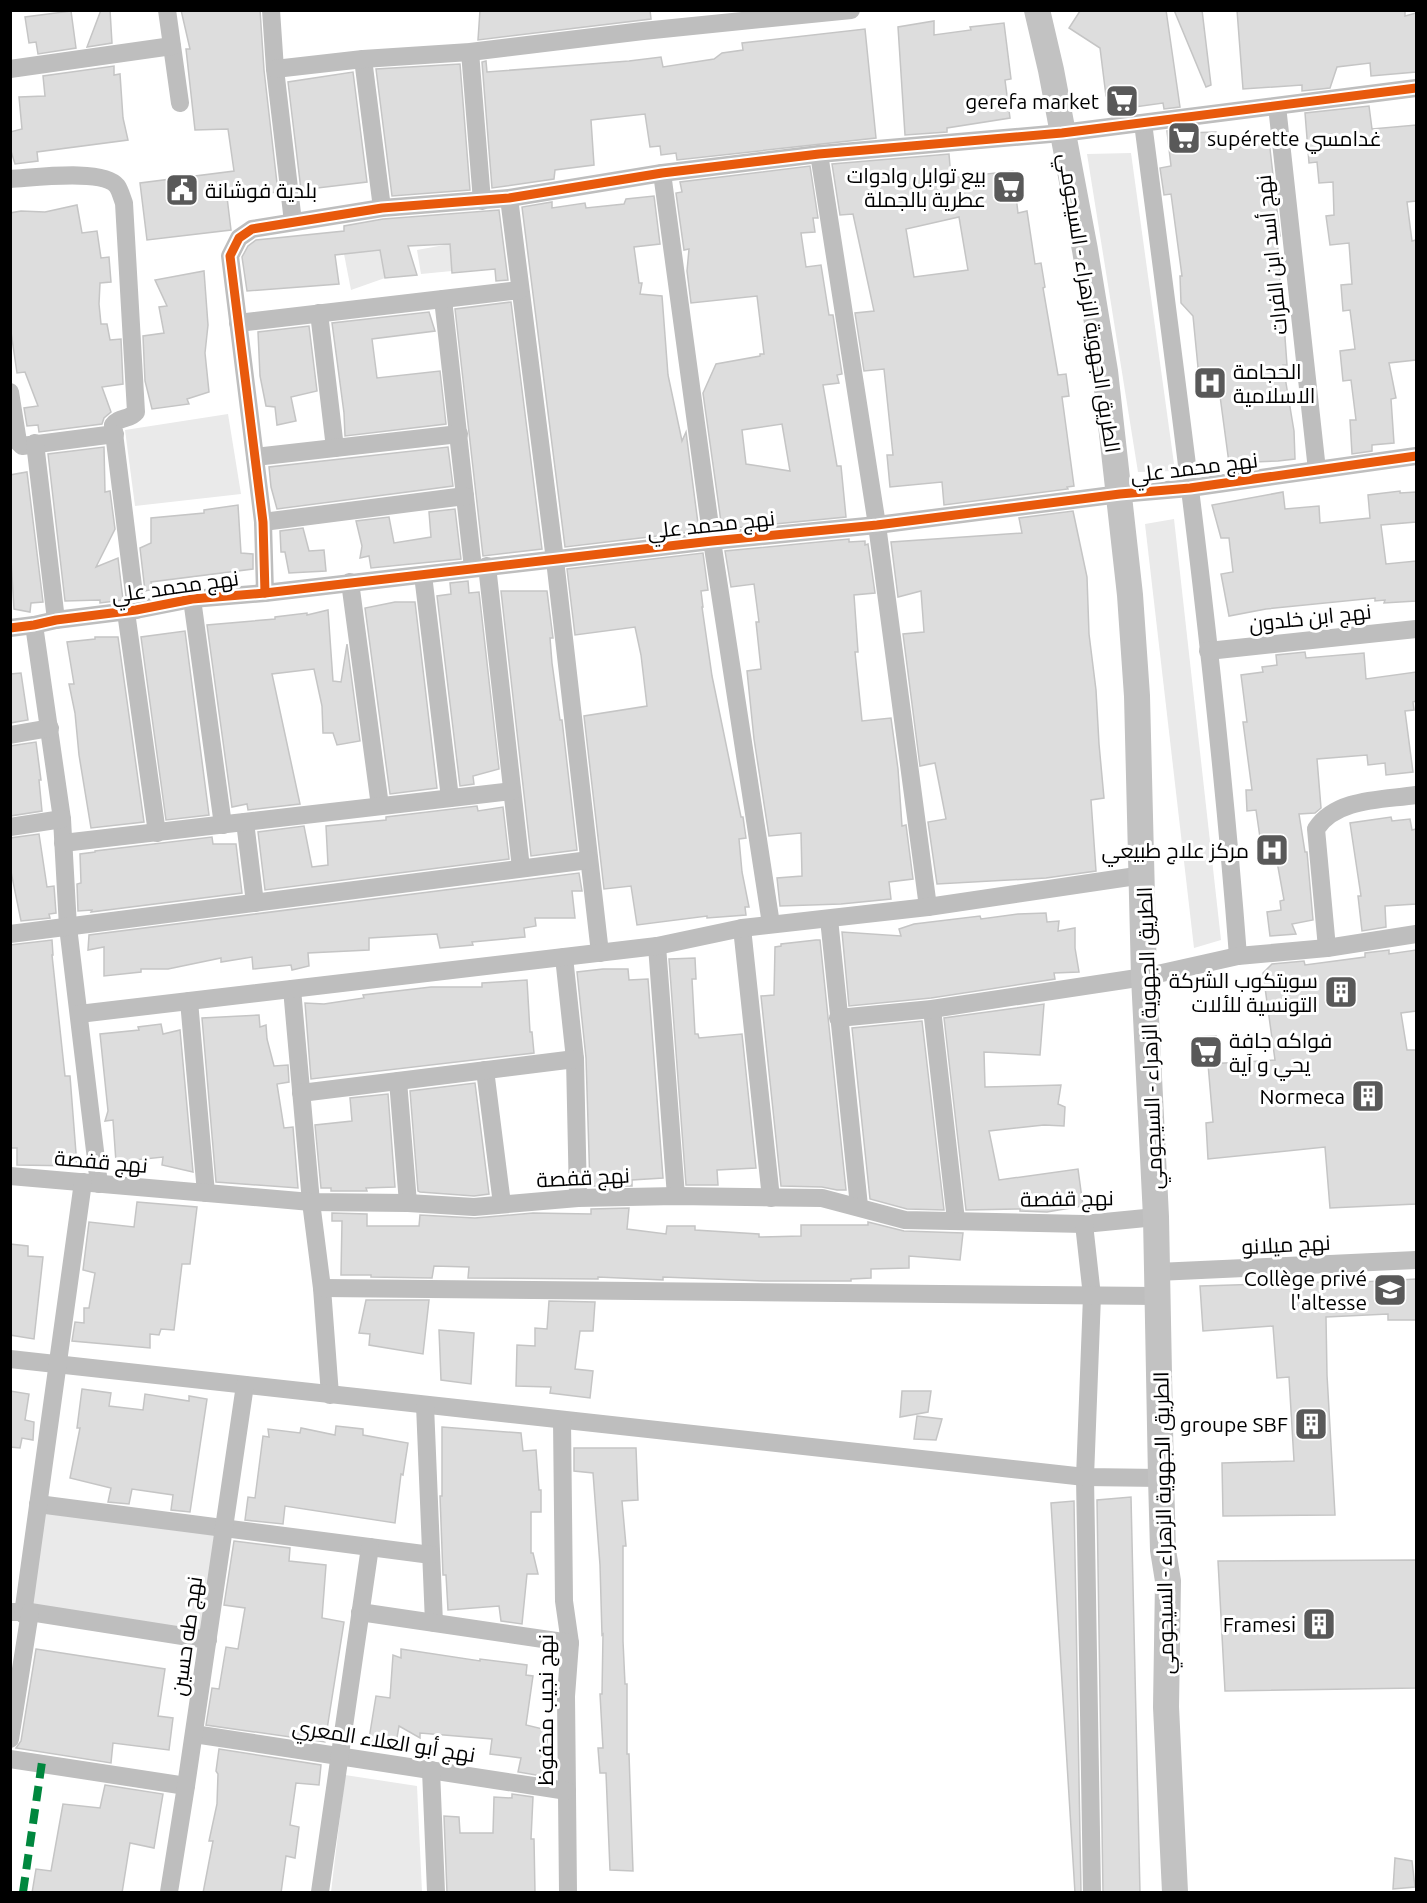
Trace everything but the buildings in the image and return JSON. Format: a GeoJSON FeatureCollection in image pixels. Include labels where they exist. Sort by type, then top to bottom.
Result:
{"type":"FeatureCollection","features":[{"type":"Feature","properties":{"kind":"main road","name":"الطريق الجهوية الزهراء - السيجومي"},"geometry":{"type":"LineString","coordinates":[[1037,10],[1085,250],[1105,371],[1130,595],[1137,696],[1144,977],[1156,1218],[1163,1550],[1168,1581],[1166,1707],[1175,1893]]}},
{"type":"Feature","properties":{"kind":"street"},"geometry":{"type":"LineString","coordinates":[[167,10],[180,103]]}},
{"type":"Feature","properties":{"kind":"street"},"geometry":{"type":"LineString","coordinates":[[271,10],[275,69],[293,222]]}},
{"type":"Feature","properties":{"kind":"street"},"geometry":{"type":"LineString","coordinates":[[275,69],[363,59],[470,52],[643,31],[714,18],[851,10]]}},
{"type":"Feature","properties":{"kind":"street"},"geometry":{"type":"LineString","coordinates":[[10,69],[172,46]]}},
{"type":"Feature","properties":{"kind":"street"},"geometry":{"type":"LineString","coordinates":[[470,52],[482,201]]}},
{"type":"Feature","properties":{"kind":"street"},"geometry":{"type":"LineString","coordinates":[[363,59],[382,208]]}},
{"type":"Feature","properties":{"kind":"street"},"geometry":{"type":"LineString","coordinates":[[265,593],[263,522],[230,256],[238,238],[252,229],[382,208],[509,198],[662,173],[819,154],[1062,133],[1416,88]]}},
{"type":"Feature","properties":{"kind":"street","name":"نهج أسد ابن الفرات"},"geometry":{"type":"LineString","coordinates":[[1277,106],[1317,470]]}},
{"type":"Feature","properties":{"kind":"street"},"geometry":{"type":"LineString","coordinates":[[1143,123],[1190,488],[1232,874],[1238,956]]}},
{"type":"Feature","properties":{"kind":"street"},"geometry":{"type":"LineString","coordinates":[[819,154],[877,525],[928,907]]}},
{"type":"Feature","properties":{"kind":"street"},"geometry":{"type":"LineString","coordinates":[[662,173],[712,541],[771,924]]}},
{"type":"Feature","properties":{"kind":"street"},"geometry":{"type":"LineString","coordinates":[[10,179],[94,175],[107,178],[117,186],[124,203],[136,412],[133,416],[114,423],[131,611],[157,833]]}},
{"type":"Feature","properties":{"kind":"street"},"geometry":{"type":"LineString","coordinates":[[509,198],[555,560],[600,953]]}},
{"type":"Feature","properties":{"kind":"street"},"geometry":{"type":"LineString","coordinates":[[238,323],[520,290]]}},
{"type":"Feature","properties":{"kind":"street"},"geometry":{"type":"LineString","coordinates":[[443,299],[465,496],[480,567],[521,868]]}},
{"type":"Feature","properties":{"kind":"street"},"geometry":{"type":"LineString","coordinates":[[319,313],[335,448]]}},
{"type":"Feature","properties":{"kind":"street"},"geometry":{"type":"LineString","coordinates":[[10,392],[18,442],[22,446],[115,434]]}},
{"type":"Feature","properties":{"kind":"street"},"geometry":{"type":"LineString","coordinates":[[255,457],[459,434]]}},
{"type":"Feature","properties":{"kind":"street"},"geometry":{"type":"LineString","coordinates":[[35,443],[56,620]]}},
{"type":"Feature","properties":{"kind":"street","name":"نهج محمد علي"},"geometry":{"type":"LineString","coordinates":[[10,628],[131,611],[192,599],[265,593],[712,541],[877,525],[1120,494],[1190,488],[1416,456]]}},
{"type":"Feature","properties":{"kind":"street"},"geometry":{"type":"LineString","coordinates":[[263,522],[465,496]]}},
{"type":"Feature","properties":{"kind":"street"},"geometry":{"type":"LineString","coordinates":[[423,575],[450,798]]}},
{"type":"Feature","properties":{"kind":"street"},"geometry":{"type":"LineString","coordinates":[[350,582],[380,807]]}},
{"type":"Feature","properties":{"kind":"street"},"geometry":{"type":"LineString","coordinates":[[192,599],[223,825]]}},
{"type":"Feature","properties":{"kind":"street"},"geometry":{"type":"LineString","coordinates":[[10,1739],[21,1613],[58,1365],[91,1183],[79,1014],[68,927],[62,819],[34,625]]}},
{"type":"Feature","properties":{"kind":"street","name":"نهج ابن خلدون"},"geometry":{"type":"LineString","coordinates":[[1208,651],[1416,628]]}},
{"type":"Feature","properties":{"kind":"street"},"geometry":{"type":"LineString","coordinates":[[10,735],[50,728]]}},
{"type":"Feature","properties":{"kind":"street"},"geometry":{"type":"LineString","coordinates":[[63,843],[512,791]]}},
{"type":"Feature","properties":{"kind":"street"},"geometry":{"type":"LineString","coordinates":[[1327,948],[1316,829],[1323,818],[1335,809],[1364,802],[1416,795]]}},
{"type":"Feature","properties":{"kind":"street"},"geometry":{"type":"LineString","coordinates":[[10,827],[62,819]]}},
{"type":"Feature","properties":{"kind":"street"},"geometry":{"type":"LineString","coordinates":[[245,822],[255,903]]}},
{"type":"Feature","properties":{"kind":"street"},"geometry":{"type":"LineString","coordinates":[[10,934],[589,860]]}},
{"type":"Feature","properties":{"kind":"street"},"geometry":{"type":"LineString","coordinates":[[79,1014],[657,946],[742,928],[928,907],[1143,875]]}},
{"type":"Feature","properties":{"kind":"street"},"geometry":{"type":"LineString","coordinates":[[829,919],[859,1206]]}},
{"type":"Feature","properties":{"kind":"street"},"geometry":{"type":"LineString","coordinates":[[742,928],[771,1198]]}},
{"type":"Feature","properties":{"kind":"street"},"geometry":{"type":"LineString","coordinates":[[838,1018],[932,1009],[1144,977],[1238,956],[1327,948],[1416,934]]}},
{"type":"Feature","properties":{"kind":"street"},"geometry":{"type":"LineString","coordinates":[[657,946],[676,1196]]}},
{"type":"Feature","properties":{"kind":"street"},"geometry":{"type":"LineString","coordinates":[[564,957],[575,1059],[578,1198]]}},
{"type":"Feature","properties":{"kind":"street"},"geometry":{"type":"LineString","coordinates":[[292,989],[311,1202],[322,1288],[330,1395]]}},
{"type":"Feature","properties":{"kind":"street"},"geometry":{"type":"LineString","coordinates":[[189,1001],[206,1192]]}},
{"type":"Feature","properties":{"kind":"street"},"geometry":{"type":"LineString","coordinates":[[932,1009],[956,1220]]}},
{"type":"Feature","properties":{"kind":"street"},"geometry":{"type":"LineString","coordinates":[[301,1093],[575,1059]]}},
{"type":"Feature","properties":{"kind":"street"},"geometry":{"type":"LineString","coordinates":[[485,1070],[502,1204]]}},
{"type":"Feature","properties":{"kind":"street"},"geometry":{"type":"LineString","coordinates":[[398,1081],[408,1203]]}},
{"type":"Feature","properties":{"kind":"street","name":"نهج قفصة"},"geometry":{"type":"LineString","coordinates":[[10,1176],[311,1202],[408,1203],[474,1207],[578,1198],[676,1196],[822,1198],[905,1220],[1084,1224],[1156,1218]]}},
{"type":"Feature","properties":{"kind":"street"},"geometry":{"type":"LineString","coordinates":[[1084,1224],[1092,1296],[1085,1477],[1092,1893]]}},
{"type":"Feature","properties":{"kind":"street","name":"نهج ميلانو"},"geometry":{"type":"LineString","coordinates":[[322,1288],[1092,1296],[1157,1284],[1416,1260]]}},
{"type":"Feature","properties":{"kind":"street"},"geometry":{"type":"LineString","coordinates":[[10,1359],[1085,1477],[1161,1478]]}},
{"type":"Feature","properties":{"kind":"street","name":"نهج طه حسين"},"geometry":{"type":"LineString","coordinates":[[169,1893],[245,1385]]}},
{"type":"Feature","properties":{"kind":"street"},"geometry":{"type":"LineString","coordinates":[[424,1405],[434,1623]]}},
{"type":"Feature","properties":{"kind":"street","name":"نهج نجيب محفوظ"},"geometry":{"type":"LineString","coordinates":[[562,1420],[564,1601],[570,1643],[566,1696],[568,1893]]}},
{"type":"Feature","properties":{"kind":"street"},"geometry":{"type":"LineString","coordinates":[[38,1504],[431,1555]]}},
{"type":"Feature","properties":{"kind":"street"},"geometry":{"type":"LineString","coordinates":[[320,1893],[370,1547]]}},
{"type":"Feature","properties":{"kind":"street"},"geometry":{"type":"LineString","coordinates":[[360,1612],[570,1643]]}},
{"type":"Feature","properties":{"kind":"street"},"geometry":{"type":"LineString","coordinates":[[21,1613],[208,1640]]}},
{"type":"Feature","properties":{"kind":"street","name":"نهج أبو العلاء المعري"},"geometry":{"type":"LineString","coordinates":[[194,1734],[567,1791]]}},
{"type":"Feature","properties":{"kind":"street"},"geometry":{"type":"LineString","coordinates":[[10,1759],[186,1786]]}},
{"type":"Feature","properties":{"kind":"street"},"geometry":{"type":"LineString","coordinates":[[431,1770],[436,1893]]}},
{"type":"Feature","properties":{"kind":"shaded area"},"geometry":{"type":"Polygon","coordinates":[[[1131,153],[1175,471],[1138,472],[1087,154],[1131,153]]]}},
{"type":"Feature","properties":{"kind":"shaded area"},"geometry":{"type":"Polygon","coordinates":[[[450,244],[452,271],[421,274],[417,250],[450,244]]]}},
{"type":"Feature","properties":{"kind":"shaded area"},"geometry":{"type":"Polygon","coordinates":[[[380,250],[385,278],[351,290],[344,254],[380,250]]]}},
{"type":"Feature","properties":{"kind":"shaded area"},"geometry":{"type":"Polygon","coordinates":[[[228,414],[241,494],[135,506],[125,430],[228,414]]]}},
{"type":"Feature","properties":{"kind":"shaded area"},"geometry":{"type":"Polygon","coordinates":[[[1174,519],[1221,940],[1194,948],[1145,524],[1174,519]]]}},
{"type":"Feature","properties":{"kind":"shaded area"},"geometry":{"type":"Polygon","coordinates":[[[43,1508],[219,1532],[205,1635],[28,1609],[43,1508]]]}},
{"type":"Feature","properties":{"kind":"shaded area"},"geometry":{"type":"Polygon","coordinates":[[[345,1775],[417,1786],[422,1892],[331,1892],[345,1775]]]}},
{"type":"Feature","properties":{"kind":"marked path"},"geometry":{"type":"LineString","coordinates":[[23,1892],[42,1762]]}},
{"type":"Feature","properties":{"kind":"cycle path"},"geometry":{"type":"LineString","coordinates":[[265,593],[263,522],[230,256],[239,238],[252,229],[382,208],[509,198],[662,173],[819,154],[1062,133],[1416,88]]}},
{"type":"Feature","properties":{"kind":"cycle path"},"geometry":{"type":"LineString","coordinates":[[10,628],[136,610],[192,599],[265,593],[712,541],[877,525],[1120,494],[1190,488],[1416,456]]}},
{"type":"Feature","properties":{"kind":"place","name":"gerefa market"},"geometry":{"type":"Point","coordinates":[1122,101]}},
{"type":"Feature","properties":{"kind":"place","name":"supérette غدامسي"},"geometry":{"type":"Point","coordinates":[1184,138]}},
{"type":"Feature","properties":{"kind":"place","name":"بيع توابل وادوات عطرية بالجملة"},"geometry":{"type":"Point","coordinates":[1009,187]}},
{"type":"Feature","properties":{"kind":"place","name":"بلدية فوشانة"},"geometry":{"type":"Point","coordinates":[182,190]}},
{"type":"Feature","properties":{"kind":"place","name":"الحجامة الاسلامية"},"geometry":{"type":"Point","coordinates":[1210,383]}},
{"type":"Feature","properties":{"kind":"place","name":"مركز علاج طبيعي"},"geometry":{"type":"Point","coordinates":[1272,850]}},
{"type":"Feature","properties":{"kind":"place","name":"سويتكوب الشركة التونسية للألات"},"geometry":{"type":"Point","coordinates":[1341,992]}},
{"type":"Feature","properties":{"kind":"place","name":"فواكه جافة يحي و آية"},"geometry":{"type":"Point","coordinates":[1206,1052]}},
{"type":"Feature","properties":{"kind":"place","name":"Normeca"},"geometry":{"type":"Point","coordinates":[1368,1096]}},
{"type":"Feature","properties":{"kind":"place","name":"Collège privé l'altesse"},"geometry":{"type":"Point","coordinates":[1390,1290]}},
{"type":"Feature","properties":{"kind":"place","name":"groupe SBF"},"geometry":{"type":"Point","coordinates":[1311,1424]}},
{"type":"Feature","properties":{"kind":"place","name":"Framesi"},"geometry":{"type":"Point","coordinates":[1319,1624]}}]}
